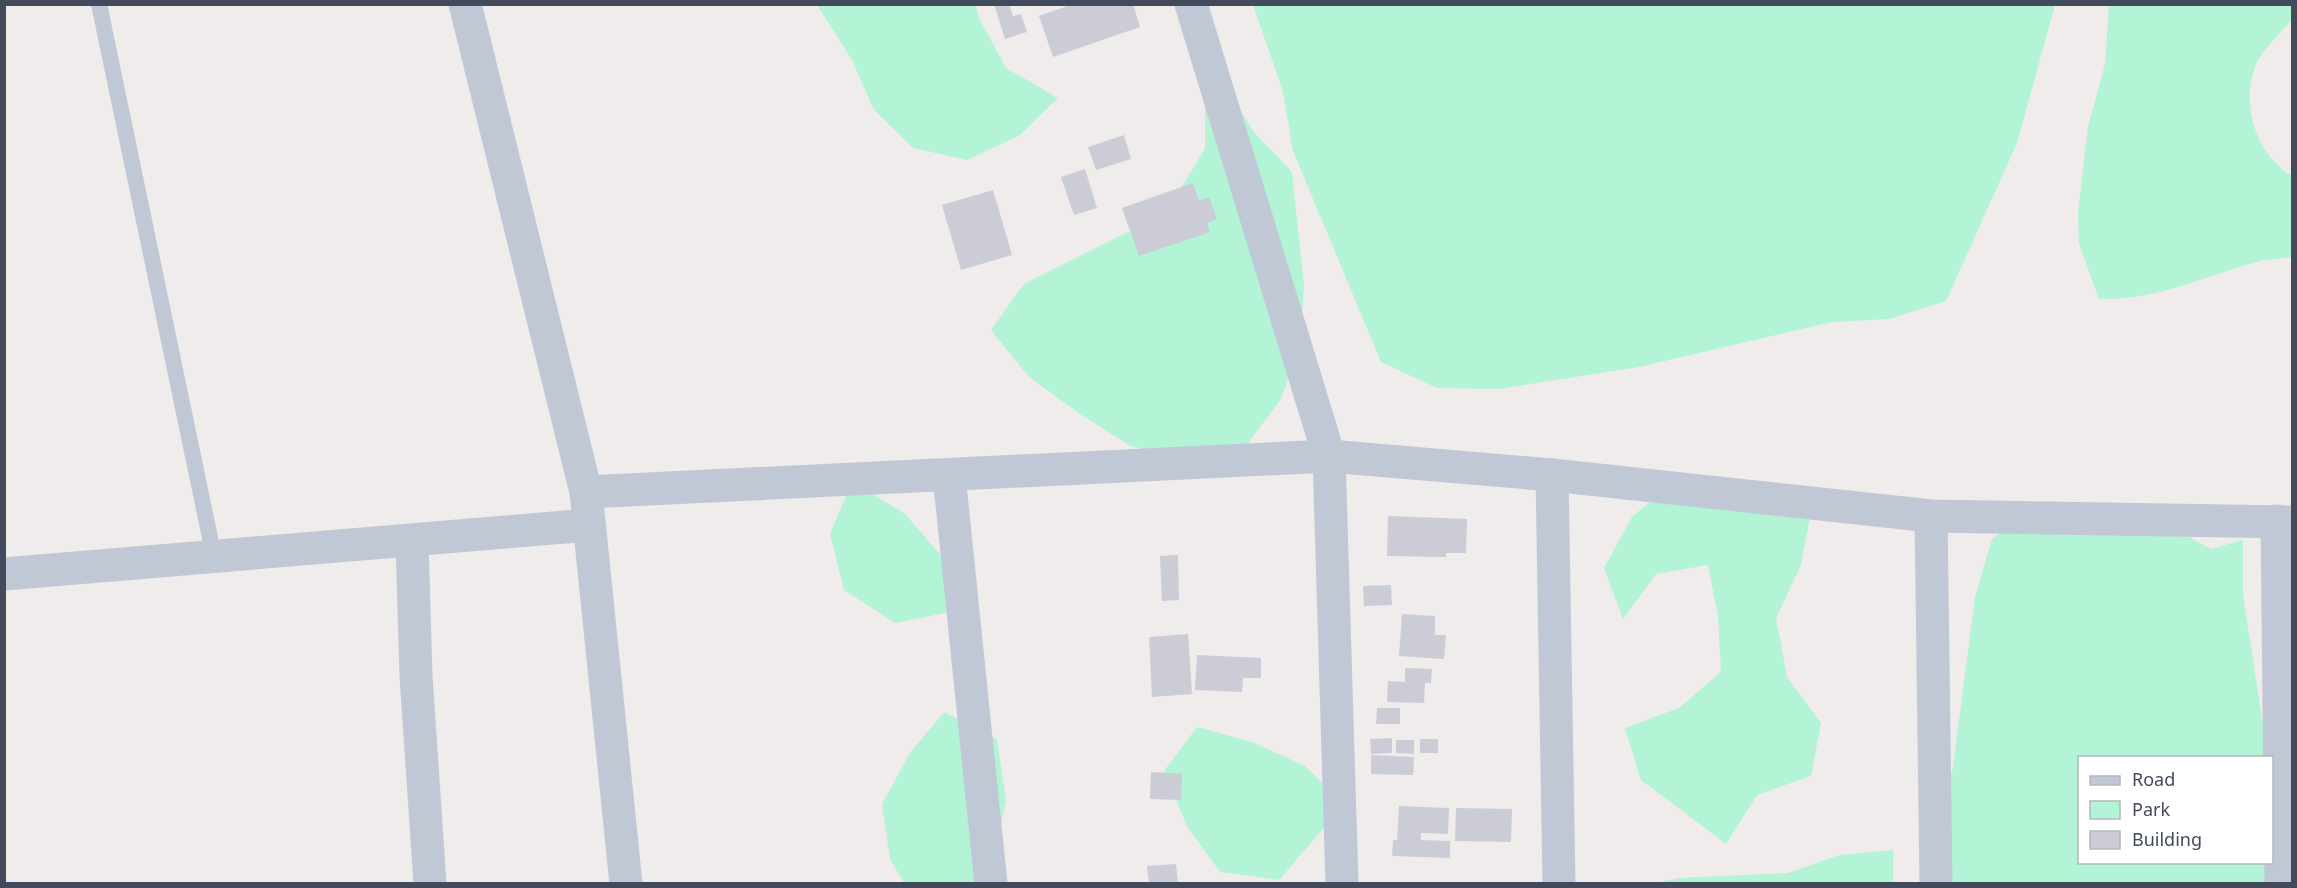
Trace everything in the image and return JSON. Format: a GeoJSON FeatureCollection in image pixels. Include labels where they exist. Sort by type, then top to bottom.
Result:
{"type":"FeatureCollection","features":[{"type":"Feature","properties":{"kind":"street"},"geometry":{"type":"LineString","coordinates":[[465,4],[586,492],[626,884]]}},
{"type":"Feature","properties":{"kind":"street"},"geometry":{"type":"LineString","coordinates":[[1191,4],[1329,456],[1342,884]]}},
{"type":"Feature","properties":{"kind":"street"},"geometry":{"type":"LineString","coordinates":[[586,492],[1329,456],[1552,475],[1931,516],[2284,522],[2281,884]]}},
{"type":"Feature","properties":{"kind":"street"},"geometry":{"type":"LineString","coordinates":[[949,475],[991,884]]}},
{"type":"Feature","properties":{"kind":"street"},"geometry":{"type":"LineString","coordinates":[[1552,475],[1559,884]]}},
{"type":"Feature","properties":{"kind":"street"},"geometry":{"type":"LineString","coordinates":[[1931,516],[1936,884]]}},
{"type":"Feature","properties":{"kind":"street"},"geometry":{"type":"LineString","coordinates":[[4,574],[589,525]]}},
{"type":"Feature","properties":{"kind":"street"},"geometry":{"type":"LineString","coordinates":[[412,541],[416,676],[430,884]]}},
{"type":"Feature","properties":{"kind":"lane"},"geometry":{"type":"LineString","coordinates":[[99,4],[214,557]]}},
{"type":"Feature","properties":{"kind":"green space"},"geometry":{"type":"Polygon","coordinates":[[[1253,4],[2055,5],[2017,143],[1946,301],[1889,319],[1832,322],[1639,367],[1499,389],[1437,388],[1381,362],[1293,151],[1283,91],[1253,4]]]}},
{"type":"Feature","properties":{"kind":"green space"},"geometry":{"type":"Polygon","coordinates":[[[817,5],[975,5],[980,20],[1006,68],[1058,98],[1020,135],[967,160],[913,148],[874,110],[852,60],[817,5]]]}},
{"type":"Feature","properties":{"kind":"green space"},"geometry":{"type":"Polygon","coordinates":[[[2109,5],[2292,5],[2292,19],[2257,62],[2252,75],[2250,103],[2261,143],[2283,170],[2292,174],[2292,257],[2256,262],[2159,292],[2119,299],[2099,299],[2079,244],[2078,213],[2088,127],[2105,64],[2109,5]]]}},
{"type":"Feature","properties":{"kind":"green space"},"geometry":{"type":"Polygon","coordinates":[[[1225,84],[1253,131],[1292,172],[1304,286],[1300,346],[1281,399],[1246,446],[1185,463],[1129,445],[1080,414],[1029,377],[991,330],[1024,284],[1130,231],[1175,197],[1205,149],[1205,93],[1225,84]]]}},
{"type":"Feature","properties":{"kind":"green space"},"geometry":{"type":"Polygon","coordinates":[[[1675,481],[1811,512],[1801,565],[1776,618],[1787,677],[1821,723],[1811,776],[1757,795],[1726,844],[1641,780],[1625,728],[1679,708],[1721,672],[1718,616],[1708,565],[1656,574],[1623,619],[1604,568],[1632,517],[1675,481]]]}},
{"type":"Feature","properties":{"kind":"green space"},"geometry":{"type":"Polygon","coordinates":[[[852,482],[904,513],[944,559],[965,609],[895,623],[844,590],[830,534],[852,482]]]}},
{"type":"Feature","properties":{"kind":"green space"},"geometry":{"type":"Polygon","coordinates":[[[2042,501],[2102,505],[2160,521],[2211,549],[2243,540],[2243,595],[2268,756],[2078,756],[2078,864],[2272,864],[2275,883],[1924,884],[1953,767],[1975,597],[1992,539],[2042,501]]]}},
{"type":"Feature","properties":{"kind":"green space"},"geometry":{"type":"Polygon","coordinates":[[[944,712],[997,739],[1006,800],[994,859],[985,883],[904,883],[890,859],[882,804],[910,753],[944,712]]]}},
{"type":"Feature","properties":{"kind":"green space"},"geometry":{"type":"Polygon","coordinates":[[[1197,727],[1252,742],[1305,766],[1344,804],[1279,880],[1220,872],[1187,826],[1164,771],[1197,727]]]}},
{"type":"Feature","properties":{"kind":"green space"},"geometry":{"type":"Polygon","coordinates":[[[1893,850],[1893,883],[1654,883],[1679,878],[1788,873],[1840,855],[1893,850]]]}},
{"type":"Feature","properties":{"kind":"building"},"geometry":{"type":"Polygon","coordinates":[[[994,4],[1009,4],[1013,16],[1021,14],[1027,32],[1005,39],[994,4]]]}},
{"type":"Feature","properties":{"kind":"building"},"geometry":{"type":"Polygon","coordinates":[[[1073,4],[1133,4],[1140,27],[1053,57],[1039,16],[1073,4]]]}},
{"type":"Feature","properties":{"kind":"building"},"geometry":{"type":"Polygon","coordinates":[[[1124,135],[1131,159],[1096,170],[1088,147],[1124,135]]]}},
{"type":"Feature","properties":{"kind":"building"},"geometry":{"type":"Polygon","coordinates":[[[1085,169],[1097,208],[1074,215],[1061,177],[1085,169]]]}},
{"type":"Feature","properties":{"kind":"building"},"geometry":{"type":"Polygon","coordinates":[[[1193,183],[1199,201],[1209,197],[1217,219],[1207,223],[1210,232],[1139,256],[1122,208],[1193,183]]]}},
{"type":"Feature","properties":{"kind":"building"},"geometry":{"type":"Polygon","coordinates":[[[993,190],[1012,255],[961,270],[942,205],[993,190]]]}},
{"type":"Feature","properties":{"kind":"building"},"geometry":{"type":"Polygon","coordinates":[[[1388,516],[1467,519],[1466,553],[1446,553],[1446,557],[1387,556],[1388,516]]]}},
{"type":"Feature","properties":{"kind":"building"},"geometry":{"type":"Polygon","coordinates":[[[1178,555],[1179,600],[1162,601],[1160,556],[1178,555]]]}},
{"type":"Feature","properties":{"kind":"building"},"geometry":{"type":"Polygon","coordinates":[[[1391,585],[1392,605],[1364,606],[1363,586],[1391,585]]]}},
{"type":"Feature","properties":{"kind":"building"},"geometry":{"type":"Polygon","coordinates":[[[1402,614],[1435,616],[1435,635],[1446,635],[1444,659],[1399,656],[1402,614]]]}},
{"type":"Feature","properties":{"kind":"building"},"geometry":{"type":"Polygon","coordinates":[[[1188,634],[1192,694],[1152,697],[1149,637],[1188,634]]]}},
{"type":"Feature","properties":{"kind":"building"},"geometry":{"type":"Polygon","coordinates":[[[1197,655],[1261,658],[1261,678],[1243,678],[1242,692],[1195,690],[1197,655]]]}},
{"type":"Feature","properties":{"kind":"building"},"geometry":{"type":"Polygon","coordinates":[[[1405,668],[1432,669],[1431,683],[1425,683],[1424,703],[1387,702],[1388,681],[1405,682],[1405,668]]]}},
{"type":"Feature","properties":{"kind":"building"},"geometry":{"type":"Polygon","coordinates":[[[1377,708],[1400,708],[1400,724],[1376,724],[1377,708]]]}},
{"type":"Feature","properties":{"kind":"building"},"geometry":{"type":"Polygon","coordinates":[[[1392,738],[1392,753],[1371,754],[1370,739],[1392,738]]]}},
{"type":"Feature","properties":{"kind":"building"},"geometry":{"type":"Polygon","coordinates":[[[1420,739],[1438,739],[1438,753],[1420,753],[1420,739]]]}},
{"type":"Feature","properties":{"kind":"building"},"geometry":{"type":"Polygon","coordinates":[[[1396,740],[1414,740],[1414,754],[1396,753],[1396,740]]]}},
{"type":"Feature","properties":{"kind":"building"},"geometry":{"type":"Polygon","coordinates":[[[1371,755],[1414,757],[1413,775],[1371,774],[1371,755]]]}},
{"type":"Feature","properties":{"kind":"building"},"geometry":{"type":"Polygon","coordinates":[[[1151,772],[1182,774],[1181,800],[1150,799],[1151,772]]]}},
{"type":"Feature","properties":{"kind":"building"},"geometry":{"type":"Polygon","coordinates":[[[1399,806],[1449,808],[1448,834],[1421,833],[1421,840],[1450,841],[1450,858],[1392,856],[1393,840],[1397,840],[1399,806]]]}},
{"type":"Feature","properties":{"kind":"building"},"geometry":{"type":"Polygon","coordinates":[[[1456,808],[1512,809],[1511,842],[1455,841],[1456,808]]]}},
{"type":"Feature","properties":{"kind":"building"},"geometry":{"type":"Polygon","coordinates":[[[1176,864],[1178,884],[1149,884],[1147,866],[1176,864]]]}}]}
